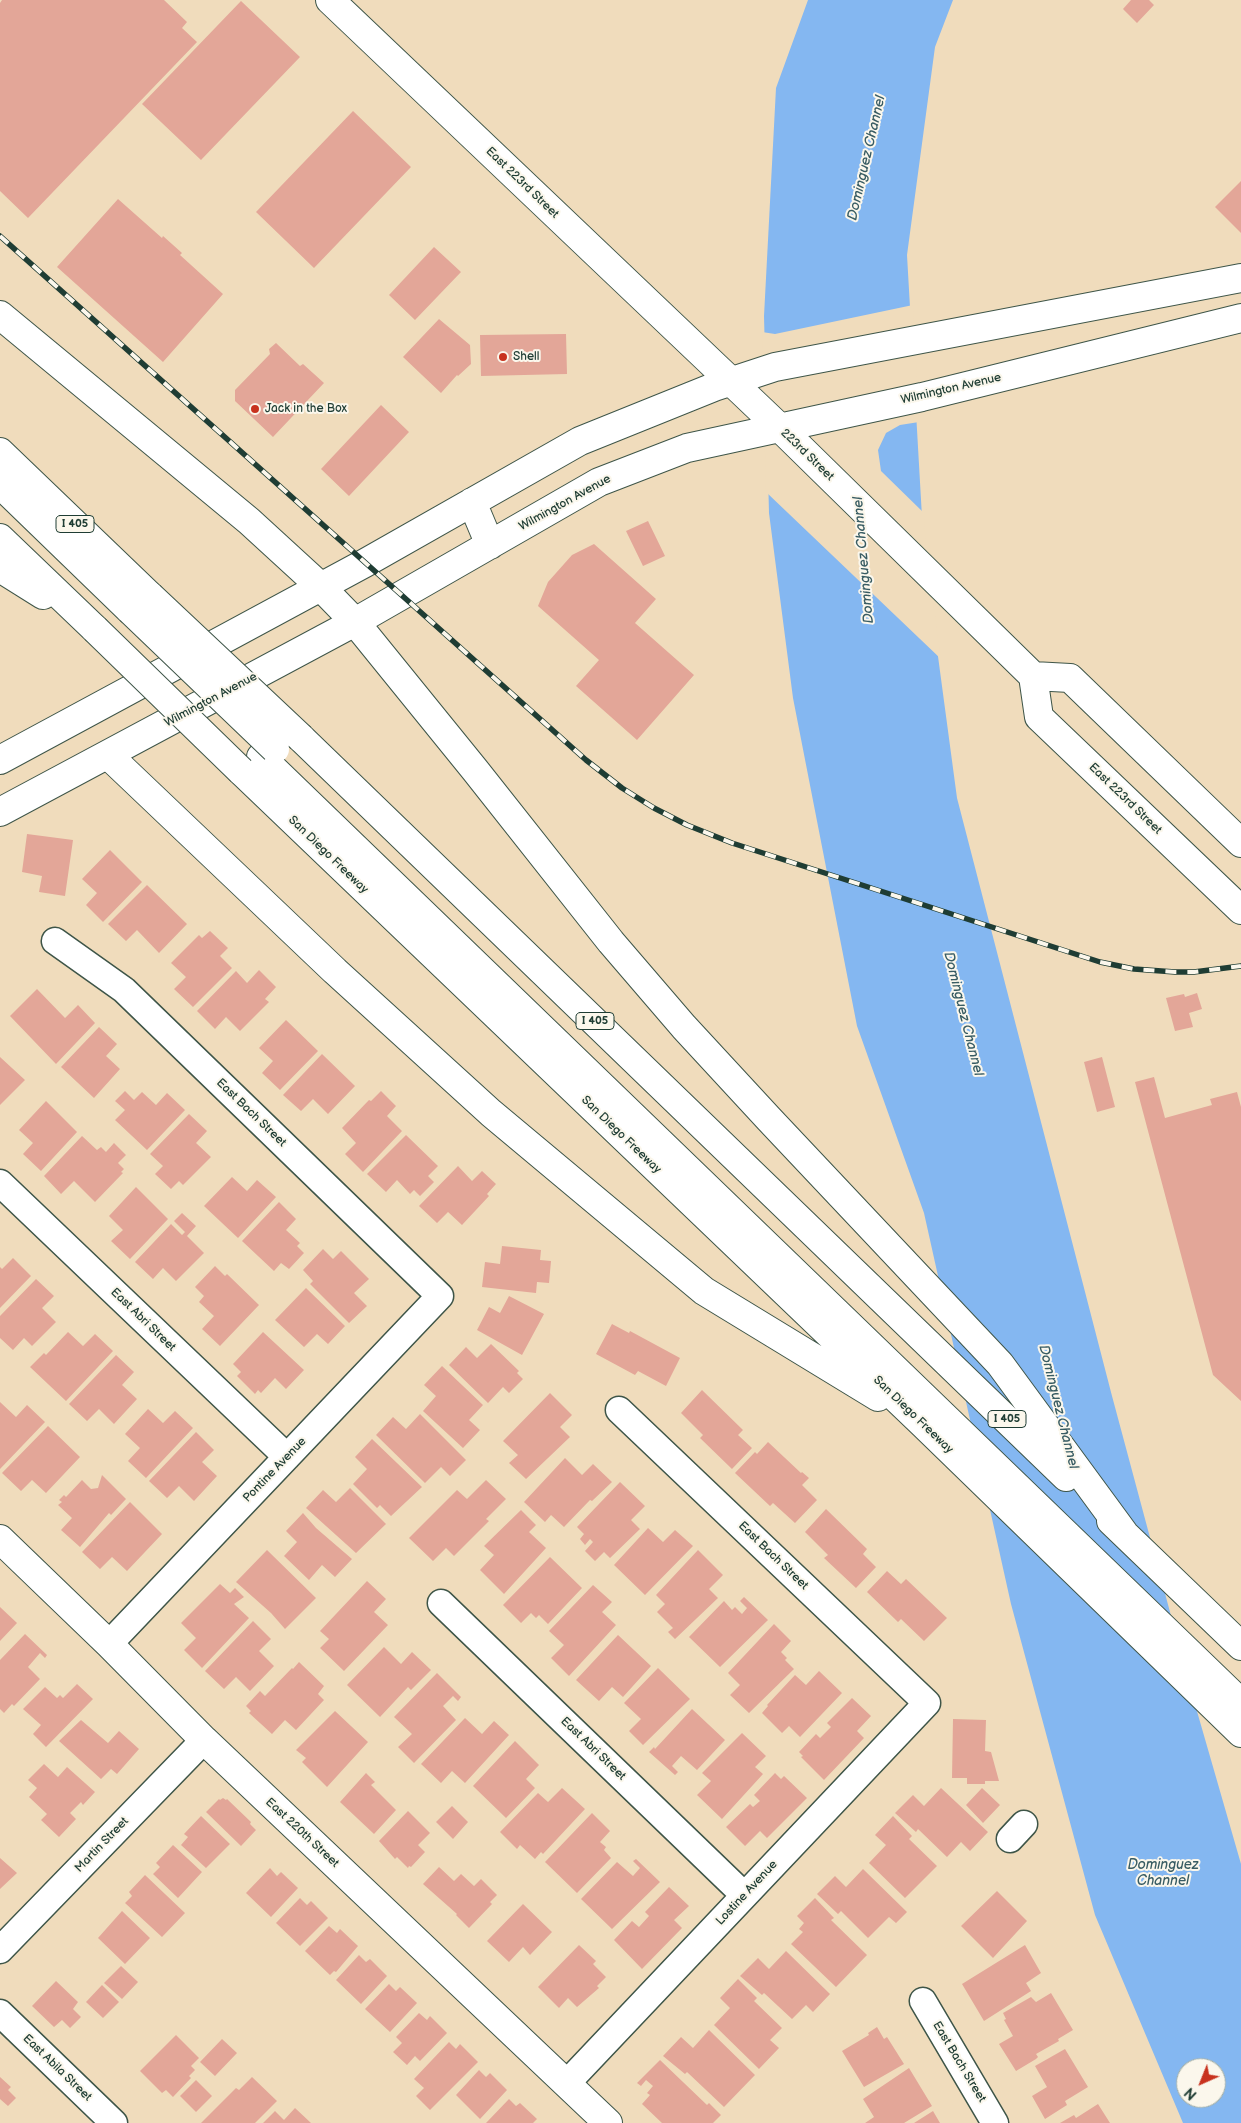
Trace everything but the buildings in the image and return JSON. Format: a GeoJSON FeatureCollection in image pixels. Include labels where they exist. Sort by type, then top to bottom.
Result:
{"type":"FeatureCollection","features":[{"type":"Feature","properties":{"kind":"main road","name":"East 223rd Street"},"geometry":{"type":"LineString","coordinates":[[330,0],[719,378]]}},
{"type":"Feature","properties":{"kind":"main road"},"geometry":{"type":"LineString","coordinates":[[0,760],[321,587],[580,441],[719,378],[1241,278]]}},
{"type":"Feature","properties":{"kind":"main road"},"geometry":{"type":"LineString","coordinates":[[0,315],[249,522],[321,587],[355,622],[611,942],[684,1027],[870,1228],[1000,1364],[1124,1533]]}},
{"type":"Feature","properties":{"kind":"main road","name":"Wilmington Avenue"},"geometry":{"type":"LineString","coordinates":[[0,812],[355,622],[599,482],[687,448],[714,441],[922,397],[1241,318]]}},
{"type":"Feature","properties":{"kind":"main road","name":"223rd Street"},"geometry":{"type":"LineString","coordinates":[[719,378],[779,427],[1033,676]]}},
{"type":"Feature","properties":{"kind":"main road","name":"San Diego Freeway"},"geometry":{"type":"LineString","coordinates":[[0,452],[123,614],[259,759],[924,1425],[1240,1731]]}},
{"type":"Feature","properties":{"kind":"main road"},"geometry":{"type":"LineString","coordinates":[[0,484],[259,759],[909,1381],[1237,1691]]}},
{"type":"Feature","properties":{"kind":"main road"},"geometry":{"type":"LineString","coordinates":[[472,502],[490,545]]}},
{"type":"Feature","properties":{"kind":"main road"},"geometry":{"type":"LineString","coordinates":[[0,508],[123,614]]}},
{"type":"Feature","properties":{"kind":"main road","name":"San Diego Freeway"},"geometry":{"type":"LineString","coordinates":[[0,538],[123,614],[301,738],[1206,1612],[1231,1652]]}},
{"type":"Feature","properties":{"kind":"main road"},"geometry":{"type":"LineString","coordinates":[[0,568],[123,614]]}},
{"type":"Feature","properties":{"kind":"main road","name":"East 223rd Street"},"geometry":{"type":"LineString","coordinates":[[1033,676],[1039,717],[1241,910]]}},
{"type":"Feature","properties":{"kind":"main road"},"geometry":{"type":"LineString","coordinates":[[1033,676],[1070,678],[1241,843]]}},
{"type":"Feature","properties":{"kind":"main road"},"geometry":{"type":"LineString","coordinates":[[108,755],[334,971],[484,1106],[704,1291],[924,1425]]}},
{"type":"Feature","properties":{"kind":"main road"},"geometry":{"type":"LineString","coordinates":[[259,759],[902,1354],[1231,1652],[1237,1691]]}},
{"type":"Feature","properties":{"kind":"main road","name":"East 220th Street"},"geometry":{"type":"LineString","coordinates":[[0,1539],[109,1644],[204,1740],[608,2123]]}},
{"type":"Feature","properties":{"kind":"street","name":"East Bach Street"},"geometry":{"type":"LineString","coordinates":[[55,940],[124,990],[440,1296]]}},
{"type":"Feature","properties":{"kind":"street","name":"East Abri Street"},"geometry":{"type":"LineString","coordinates":[[0,1183],[287,1457]]}},
{"type":"Feature","properties":{"kind":"street","name":"Pontine Avenue"},"geometry":{"type":"LineString","coordinates":[[109,1644],[440,1296]]}},
{"type":"Feature","properties":{"kind":"street","name":"East Bach Street"},"geometry":{"type":"LineString","coordinates":[[619,1410],[927,1703]]}},
{"type":"Feature","properties":{"kind":"street","name":"East Abri Street"},"geometry":{"type":"LineString","coordinates":[[441,1603],[744,1896]]}},
{"type":"Feature","properties":{"kind":"street","name":"Lostine Avenue"},"geometry":{"type":"LineString","coordinates":[[567,2083],[927,1703]]}},
{"type":"Feature","properties":{"kind":"street","name":"Martin Street"},"geometry":{"type":"LineString","coordinates":[[0,1950],[204,1740]]}},
{"type":"Feature","properties":{"kind":"street","name":"East Bach Street"},"geometry":{"type":"LineString","coordinates":[[923,2000],[995,2123]]}},
{"type":"Feature","properties":{"kind":"street","name":"East Abila Street"},"geometry":{"type":"LineString","coordinates":[[0,2013],[114,2123]]}},
{"type":"Feature","properties":{"kind":"water","name":"Dominguez Channel"},"geometry":{"type":"Polygon","coordinates":[[[808,0],[953,0],[935,47],[907,255],[924,552],[957,798],[1112,1396],[1192,1694],[1241,1864],[1241,2123],[1183,2123],[1177,2108],[1226,2108],[1226,2058],[1176,2058],[1176,2106],[1095,1915],[1011,1604],[924,1213],[857,1026],[793,698],[769,513],[764,316],[776,88],[808,0]]]}},
{"type":"Feature","properties":{"kind":"pier"},"geometry":{"type":"Polygon","coordinates":[[[913,305],[919,422],[900,425],[886,433],[878,450],[881,471],[924,513],[926,552],[941,659],[766,492],[762,332],[775,334],[913,305]]]}},
{"type":"Feature","properties":{"kind":"railway"},"geometry":{"type":"LineString","coordinates":[[0,236],[586,760],[622,788],[654,808],[687,825],[732,843],[1100,962],[1134,969],[1175,972],[1194,972],[1241,966]]}},
{"type":"Feature","properties":{"kind":"place","name":"Shell"},"geometry":{"type":"Point","coordinates":[503,357]}},
{"type":"Feature","properties":{"kind":"place","name":"Jack in the Box"},"geometry":{"type":"Point","coordinates":[255,409]}}]}
